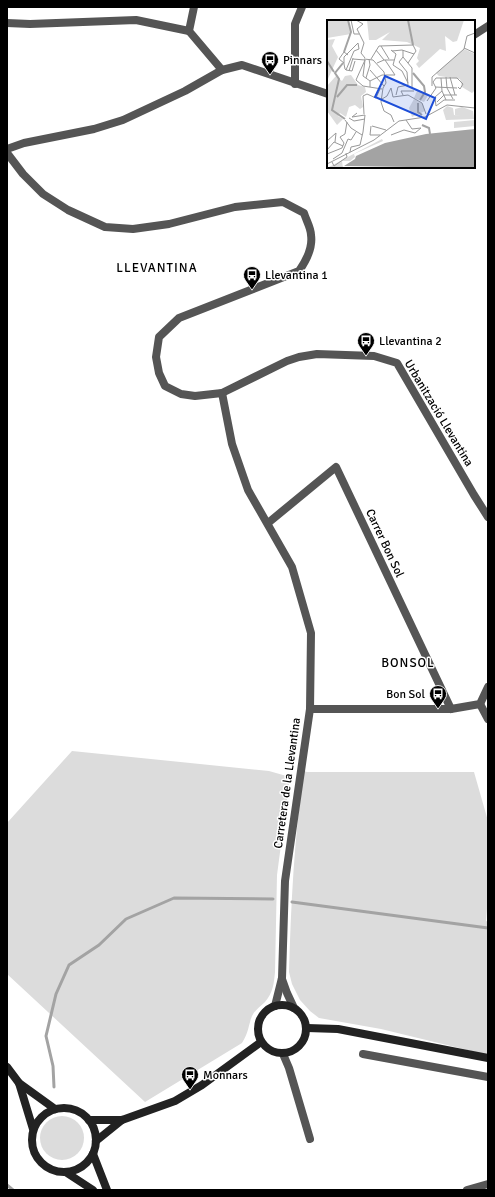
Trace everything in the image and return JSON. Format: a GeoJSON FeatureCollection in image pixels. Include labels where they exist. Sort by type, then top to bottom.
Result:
{"type":"FeatureCollection","features":[{"type":"Feature","properties":{"kind":"street"},"geometry":{"type":"LineString","coordinates":[[189,31],[194,7]]}},
{"type":"Feature","properties":{"kind":"street"},"geometry":{"type":"LineString","coordinates":[[295,84],[296,24],[302,7]]}},
{"type":"Feature","properties":{"kind":"street"},"geometry":{"type":"LineString","coordinates":[[7,23],[37,24],[136,20],[189,31],[222,70]]}},
{"type":"Feature","properties":{"kind":"street"},"geometry":{"type":"LineString","coordinates":[[475,34],[488,26]]}},
{"type":"Feature","properties":{"kind":"street"},"geometry":{"type":"LineString","coordinates":[[7,149],[24,143],[94,129],[123,120],[185,91],[222,70],[242,65],[327,94]]}},
{"type":"Feature","properties":{"kind":"street","name":"Urbanització Llevantina"},"geometry":{"type":"LineString","coordinates":[[7,153],[23,174],[43,194],[68,210],[105,227],[133,229],[162,225],[235,207],[283,202],[304,213],[312,234],[308,256],[299,271],[179,318],[159,337],[156,357],[159,372],[165,386],[181,394],[195,396],[222,393],[287,361],[317,354],[374,356],[397,362],[470,489],[488,517]]}},
{"type":"Feature","properties":{"kind":"street"},"geometry":{"type":"LineString","coordinates":[[222,393],[232,444],[248,490],[292,567],[311,633],[310,709]]}},
{"type":"Feature","properties":{"kind":"street","name":"Carrer Bon Sol"},"geometry":{"type":"LineString","coordinates":[[268,523],[336,467],[451,709]]}},
{"type":"Feature","properties":{"kind":"street"},"geometry":{"type":"LineString","coordinates":[[488,687],[480,704],[488,719]]}},
{"type":"Feature","properties":{"kind":"street","name":"Carretera de la Llevantina"},"geometry":{"type":"LineString","coordinates":[[275,1006],[282,978],[285,881],[310,709],[451,709],[480,704]]}},
{"type":"Feature","properties":{"kind":"street","name":"Carretera de la Llevantina"},"geometry":{"type":"LineString","coordinates":[[282,978],[286,993],[294,1008]]}},
{"type":"Feature","properties":{"kind":"street"},"geometry":{"type":"LineString","coordinates":[[281,1005],[294,1008],[305,1020],[306,1036],[297,1049],[290,1052],[282,1054],[270,1051],[261,1042],[258,1035],[259,1020],[268,1009],[275,1006],[281,1005]]}},
{"type":"Feature","properties":{"kind":"street"},"geometry":{"type":"LineString","coordinates":[[306,1028],[338,1029],[488,1058]]}},
{"type":"Feature","properties":{"kind":"street"},"geometry":{"type":"LineString","coordinates":[[96,1141],[122,1120],[175,1101],[202,1085],[261,1042]]}},
{"type":"Feature","properties":{"kind":"street"},"geometry":{"type":"LineString","coordinates":[[282,1054],[289,1068],[310,1139]]}},
{"type":"Feature","properties":{"kind":"street"},"geometry":{"type":"LineString","coordinates":[[363,1054],[488,1077]]}},
{"type":"Feature","properties":{"kind":"street"},"geometry":{"type":"LineString","coordinates":[[7,1067],[19,1083],[55,1109]]}},
{"type":"Feature","properties":{"kind":"street"},"geometry":{"type":"LineString","coordinates":[[19,1083],[33,1129]]}},
{"type":"Feature","properties":{"kind":"street"},"geometry":{"type":"LineString","coordinates":[[68,1108],[80,1112],[89,1120],[95,1130],[96,1141],[93,1154],[86,1164],[77,1170],[67,1173],[55,1172],[45,1167],[37,1158],[34,1153],[31,1140],[33,1129],[38,1120],[44,1114],[55,1109],[68,1108]]}},
{"type":"Feature","properties":{"kind":"street"},"geometry":{"type":"LineString","coordinates":[[89,1120],[122,1120]]}},
{"type":"Feature","properties":{"kind":"street"},"geometry":{"type":"LineString","coordinates":[[93,1154],[107,1190]]}},
{"type":"Feature","properties":{"kind":"street"},"geometry":{"type":"LineString","coordinates":[[67,1173],[93,1190]]}},
{"type":"Feature","properties":{"kind":"street"},"geometry":{"type":"LineString","coordinates":[[467,1190],[488,1184]]}},
{"type":"Feature","properties":{"kind":"shaded area"},"geometry":{"type":"Polygon","coordinates":[[[72,751],[269,771],[290,777],[277,875],[274,984],[268,999],[252,1016],[242,1043],[145,1102],[7,974],[7,823],[72,751]]]}},
{"type":"Feature","properties":{"kind":"shaded area"},"geometry":{"type":"Polygon","coordinates":[[[304,771],[474,772],[488,821],[488,896],[486,921],[488,922],[488,1055],[381,1029],[319,1018],[300,1000],[292,984],[289,972],[294,872],[304,771]]]}},
{"type":"Feature","properties":{"kind":"shaded area"},"geometry":{"type":"Polygon","coordinates":[[[62,1116],[74,1120],[80,1126],[84,1138],[80,1150],[74,1156],[62,1160],[50,1156],[44,1150],[40,1138],[44,1126],[50,1120],[62,1116]]]}},
{"type":"Feature","properties":{"kind":"waterway"},"geometry":{"type":"LineString","coordinates":[[54,1087],[53,1066],[46,1036],[56,994],[69,965],[99,945],[126,919],[174,898],[273,899]]}},
{"type":"Feature","properties":{"kind":"waterway"},"geometry":{"type":"LineString","coordinates":[[292,902],[488,928]]}},
{"type":"Feature","properties":{"kind":"waterway"},"geometry":{"type":"LineString","coordinates":[[7,1185],[13,1190]]}},
{"type":"Feature","properties":{"kind":"place","name":"Pinnars"},"geometry":{"type":"Point","coordinates":[270,75]}},
{"type":"Feature","properties":{"kind":"place","name":"Llevantina 1"},"geometry":{"type":"Point","coordinates":[252,290]}},
{"type":"Feature","properties":{"kind":"place","name":"Llevantina 2"},"geometry":{"type":"Point","coordinates":[366,356]}},
{"type":"Feature","properties":{"kind":"place","name":"Bon Sol"},"geometry":{"type":"Point","coordinates":[438,709]}},
{"type":"Feature","properties":{"kind":"place","name":"Monnars"},"geometry":{"type":"Point","coordinates":[190,1090]}},
{"type":"Feature","properties":{"kind":"district","name":"LLEVANTINA"},"geometry":{"type":"Point","coordinates":[157,267]}},
{"type":"Feature","properties":{"kind":"district","name":"BONSOL"},"geometry":{"type":"Point","coordinates":[408,662]}}]}
